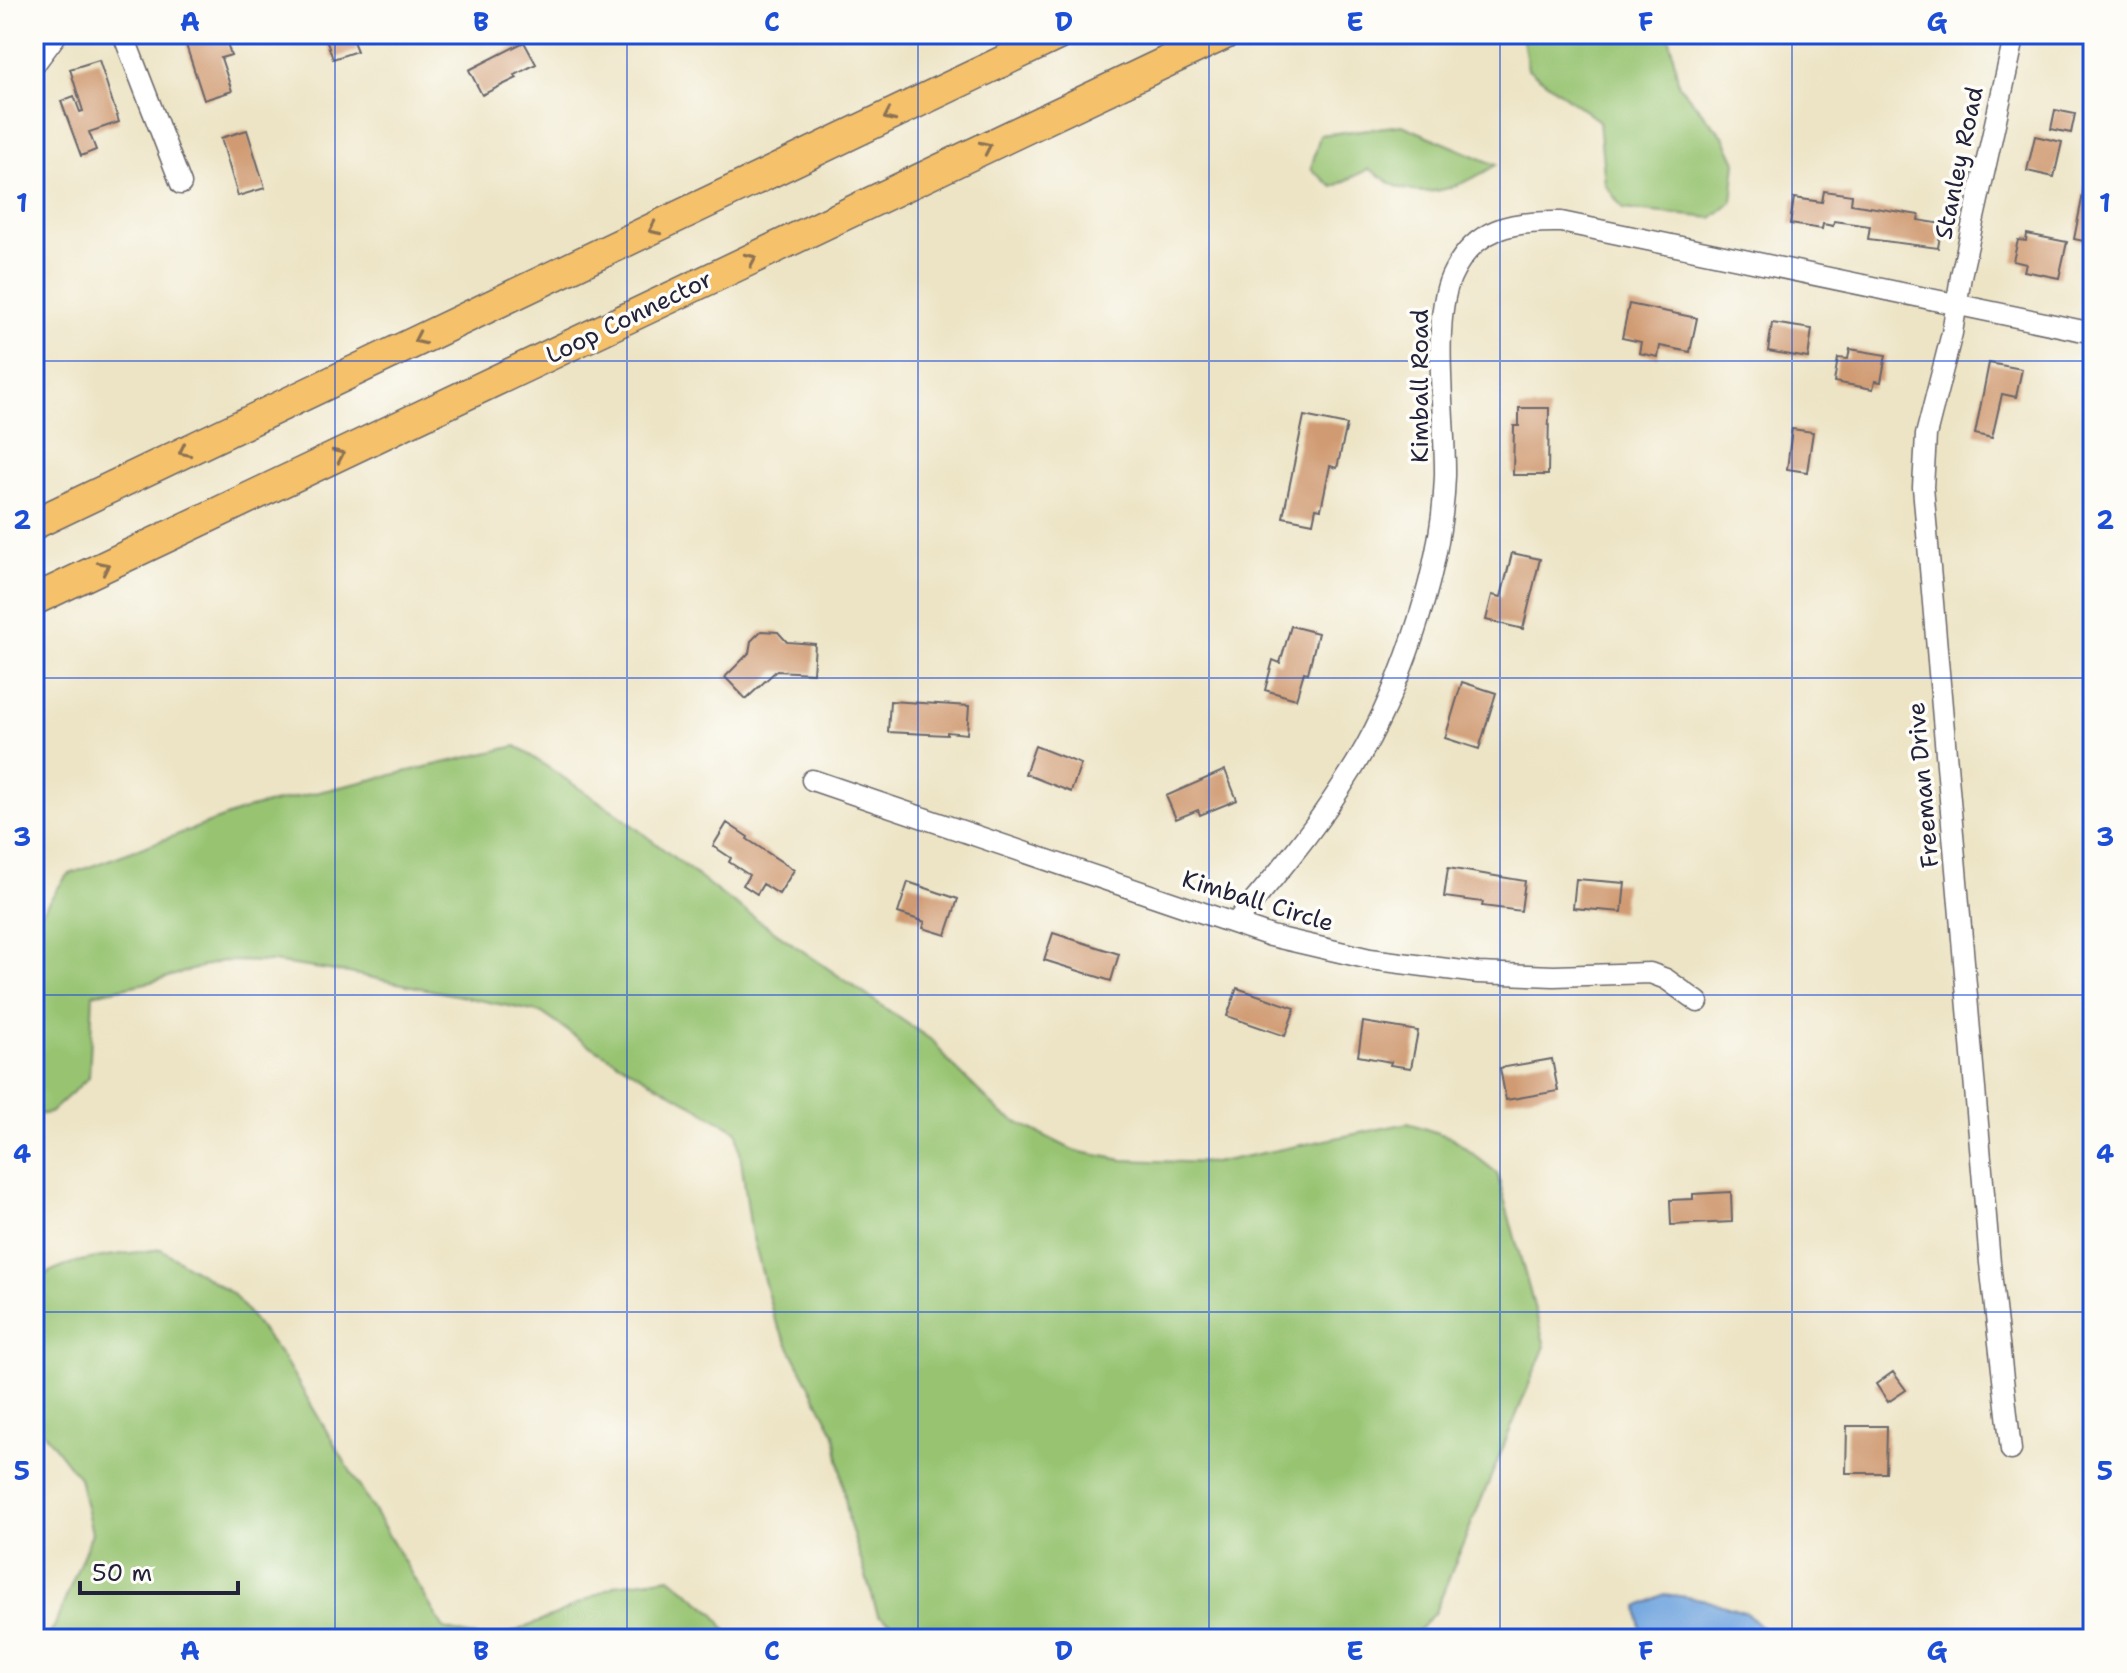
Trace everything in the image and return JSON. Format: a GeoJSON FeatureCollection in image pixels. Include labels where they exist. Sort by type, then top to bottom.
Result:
{"type":"FeatureCollection","features":[{"type":"Feature","properties":{"kind":"highway"},"geometry":{"type":"LineString","coordinates":[[34,524],[1060,34]]}},
{"type":"Feature","properties":{"kind":"highway","name":"Loop Connector"},"geometry":{"type":"LineString","coordinates":[[34,600],[1225,34]]}},
{"type":"Feature","properties":{"kind":"street"},"geometry":{"type":"LineString","coordinates":[[34,65],[57,34]]}},
{"type":"Feature","properties":{"kind":"street"},"geometry":{"type":"LineString","coordinates":[[123,34],[181,184]]}},
{"type":"Feature","properties":{"kind":"street","name":"Stanley Road"},"geometry":{"type":"LineString","coordinates":[[1956,305],[2015,34]]}},
{"type":"Feature","properties":{"kind":"street","name":"Kimball Road"},"geometry":{"type":"LineString","coordinates":[[1235,923],[1305,840],[1345,781],[1389,696],[1415,629],[1430,576],[1445,478],[1441,346],[1443,310],[1450,279],[1463,256],[1482,238],[1504,226],[1529,221],[1561,222],[2093,333]]}},
{"type":"Feature","properties":{"kind":"street","name":"Freeman Drive"},"geometry":{"type":"LineString","coordinates":[[1956,305],[1926,435],[1923,487],[1990,1263],[2011,1450]]}},
{"type":"Feature","properties":{"kind":"street","name":"Kimball Circle"},"geometry":{"type":"LineString","coordinates":[[812,780],[1316,948],[1421,967],[1554,976],[1650,973],[1666,979],[1698,1002]]}},
{"type":"Feature","properties":{"kind":"green space"},"geometry":{"type":"Polygon","coordinates":[[[1522,34],[1669,34],[1679,86],[1724,137],[1736,162],[1732,202],[1712,218],[1623,209],[1605,184],[1599,121],[1528,69],[1522,34]]]}},
{"type":"Feature","properties":{"kind":"green space"},"geometry":{"type":"Polygon","coordinates":[[[1402,125],[1496,165],[1460,184],[1422,192],[1396,186],[1369,169],[1333,187],[1311,169],[1320,135],[1402,125]]]}},
{"type":"Feature","properties":{"kind":"green space"},"geometry":{"type":"Polygon","coordinates":[[[516,746],[618,814],[722,895],[934,1042],[948,1061],[1003,1115],[1075,1151],[1123,1160],[1214,1163],[1408,1123],[1453,1138],[1497,1173],[1545,1346],[1435,1612],[1411,1639],[932,1639],[912,1634],[878,1615],[849,1522],[835,1434],[774,1318],[751,1231],[737,1131],[585,1043],[542,1013],[349,973],[272,962],[222,961],[151,982],[93,994],[89,1077],[50,1113],[34,1115],[34,923],[67,875],[250,808],[516,746]]]}},
{"type":"Feature","properties":{"kind":"green space"},"geometry":{"type":"Polygon","coordinates":[[[161,1249],[233,1294],[284,1359],[444,1629],[484,1639],[44,1639],[54,1627],[92,1533],[79,1478],[34,1420],[34,1283],[60,1267],[77,1262],[161,1249]]]}},
{"type":"Feature","properties":{"kind":"green space"},"geometry":{"type":"Polygon","coordinates":[[[670,1577],[714,1613],[732,1639],[497,1639],[556,1615],[616,1585],[670,1577]]]}},
{"type":"Feature","properties":{"kind":"water"},"geometry":{"type":"Polygon","coordinates":[[[1664,1594],[1702,1599],[1747,1613],[1774,1639],[1642,1639],[1638,1607],[1664,1594]]]}},
{"type":"Feature","properties":{"kind":"building"},"geometry":{"type":"Polygon","coordinates":[[[224,34],[231,55],[221,58],[232,91],[204,100],[186,45],[224,34]]]}},
{"type":"Feature","properties":{"kind":"building"},"geometry":{"type":"Polygon","coordinates":[[[324,34],[350,34],[357,51],[333,59],[324,34]]]}},
{"type":"Feature","properties":{"kind":"building"},"geometry":{"type":"Polygon","coordinates":[[[524,42],[536,64],[515,75],[517,78],[482,95],[469,70],[524,42]]]}},
{"type":"Feature","properties":{"kind":"building"},"geometry":{"type":"Polygon","coordinates":[[[99,60],[119,122],[89,132],[96,150],[81,156],[61,101],[74,96],[80,112],[83,111],[70,69],[99,60]]]}},
{"type":"Feature","properties":{"kind":"building"},"geometry":{"type":"Polygon","coordinates":[[[2055,110],[2075,114],[2071,133],[2051,129],[2055,110]]]}},
{"type":"Feature","properties":{"kind":"building"},"geometry":{"type":"Polygon","coordinates":[[[247,130],[265,188],[238,196],[221,138],[247,130]]]}},
{"type":"Feature","properties":{"kind":"building"},"geometry":{"type":"Polygon","coordinates":[[[2035,136],[2062,142],[2054,177],[2027,171],[2035,136]]]}},
{"type":"Feature","properties":{"kind":"building"},"geometry":{"type":"Polygon","coordinates":[[[2085,184],[2093,185],[2093,243],[2074,239],[2085,184]]]}},
{"type":"Feature","properties":{"kind":"building"},"geometry":{"type":"Polygon","coordinates":[[[1824,191],[1852,195],[1851,204],[1919,215],[1918,220],[1942,224],[1938,248],[1868,239],[1870,226],[1834,221],[1833,226],[1823,224],[1822,229],[1790,224],[1794,198],[1822,202],[1824,191]]]}},
{"type":"Feature","properties":{"kind":"building"},"geometry":{"type":"Polygon","coordinates":[[[2027,234],[2067,242],[2059,278],[2024,271],[2026,264],[2013,261],[2018,240],[2026,241],[2027,234]]]}},
{"type":"Feature","properties":{"kind":"building"},"geometry":{"type":"Polygon","coordinates":[[[1629,304],[1697,318],[1690,352],[1660,346],[1658,357],[1639,353],[1641,342],[1622,338],[1629,304]]]}},
{"type":"Feature","properties":{"kind":"building"},"geometry":{"type":"Polygon","coordinates":[[[1772,323],[1812,329],[1808,358],[1768,351],[1772,323]]]}},
{"type":"Feature","properties":{"kind":"building"},"geometry":{"type":"Polygon","coordinates":[[[1850,349],[1886,355],[1881,382],[1875,381],[1873,389],[1834,382],[1838,358],[1848,359],[1850,349]]]}},
{"type":"Feature","properties":{"kind":"building"},"geometry":{"type":"Polygon","coordinates":[[[1989,363],[2022,369],[2016,397],[2002,394],[1992,438],[1975,434],[1989,363]]]}},
{"type":"Feature","properties":{"kind":"building"},"geometry":{"type":"Polygon","coordinates":[[[1519,408],[1549,408],[1548,475],[1513,475],[1514,426],[1519,426],[1519,408]]]}},
{"type":"Feature","properties":{"kind":"building"},"geometry":{"type":"Polygon","coordinates":[[[1304,416],[1347,425],[1337,468],[1330,466],[1321,509],[1316,508],[1313,523],[1283,517],[1304,416]]]}},
{"type":"Feature","properties":{"kind":"building"},"geometry":{"type":"Polygon","coordinates":[[[1792,429],[1813,432],[1807,472],[1787,469],[1792,429]]]}},
{"type":"Feature","properties":{"kind":"building"},"geometry":{"type":"Polygon","coordinates":[[[1512,553],[1540,559],[1523,629],[1486,620],[1492,595],[1501,597],[1512,553]]]}},
{"type":"Feature","properties":{"kind":"building"},"geometry":{"type":"Polygon","coordinates":[[[1291,626],[1318,633],[1308,673],[1304,672],[1296,699],[1265,690],[1273,660],[1280,663],[1291,626]]]}},
{"type":"Feature","properties":{"kind":"building"},"geometry":{"type":"Polygon","coordinates":[[[761,631],[778,632],[787,642],[815,644],[813,673],[776,671],[746,699],[725,677],[749,653],[751,641],[761,631]]]}},
{"type":"Feature","properties":{"kind":"building"},"geometry":{"type":"Polygon","coordinates":[[[1462,682],[1496,693],[1479,749],[1445,738],[1462,682]]]}},
{"type":"Feature","properties":{"kind":"building"},"geometry":{"type":"Polygon","coordinates":[[[890,701],[969,706],[967,734],[888,732],[890,701]]]}},
{"type":"Feature","properties":{"kind":"building"},"geometry":{"type":"Polygon","coordinates":[[[1035,746],[1081,764],[1071,792],[1025,774],[1035,746]]]}},
{"type":"Feature","properties":{"kind":"building"},"geometry":{"type":"Polygon","coordinates":[[[1225,770],[1237,800],[1200,815],[1198,810],[1176,819],[1166,796],[1225,770]]]}},
{"type":"Feature","properties":{"kind":"building"},"geometry":{"type":"Polygon","coordinates":[[[727,823],[794,870],[779,894],[763,884],[757,894],[743,885],[749,875],[729,862],[731,858],[713,846],[727,823]]]}},
{"type":"Feature","properties":{"kind":"building"},"geometry":{"type":"Polygon","coordinates":[[[1448,868],[1525,881],[1521,911],[1444,897],[1448,868]]]}},
{"type":"Feature","properties":{"kind":"building"},"geometry":{"type":"Polygon","coordinates":[[[1576,879],[1625,883],[1622,912],[1573,908],[1576,879]]]}},
{"type":"Feature","properties":{"kind":"building"},"geometry":{"type":"Polygon","coordinates":[[[908,882],[958,899],[946,935],[923,928],[925,922],[898,913],[908,882]]]}},
{"type":"Feature","properties":{"kind":"building"},"geometry":{"type":"Polygon","coordinates":[[[1053,933],[1119,954],[1111,981],[1044,960],[1053,933]]]}},
{"type":"Feature","properties":{"kind":"building"},"geometry":{"type":"Polygon","coordinates":[[[1237,988],[1295,1008],[1285,1036],[1227,1016],[1237,988]]]}},
{"type":"Feature","properties":{"kind":"building"},"geometry":{"type":"Polygon","coordinates":[[[1363,1022],[1418,1031],[1411,1068],[1358,1056],[1363,1022]]]}},
{"type":"Feature","properties":{"kind":"building"},"geometry":{"type":"Polygon","coordinates":[[[1552,1059],[1558,1091],[1506,1100],[1500,1068],[1552,1059]]]}},
{"type":"Feature","properties":{"kind":"building"},"geometry":{"type":"Polygon","coordinates":[[[1731,1192],[1732,1222],[1671,1225],[1670,1200],[1693,1199],[1693,1194],[1731,1192]]]}},
{"type":"Feature","properties":{"kind":"building"},"geometry":{"type":"Polygon","coordinates":[[[1893,1372],[1906,1390],[1888,1402],[1876,1384],[1893,1372]]]}},
{"type":"Feature","properties":{"kind":"building"},"geometry":{"type":"Polygon","coordinates":[[[1847,1426],[1887,1426],[1886,1473],[1846,1473],[1847,1426]]]}}]}
